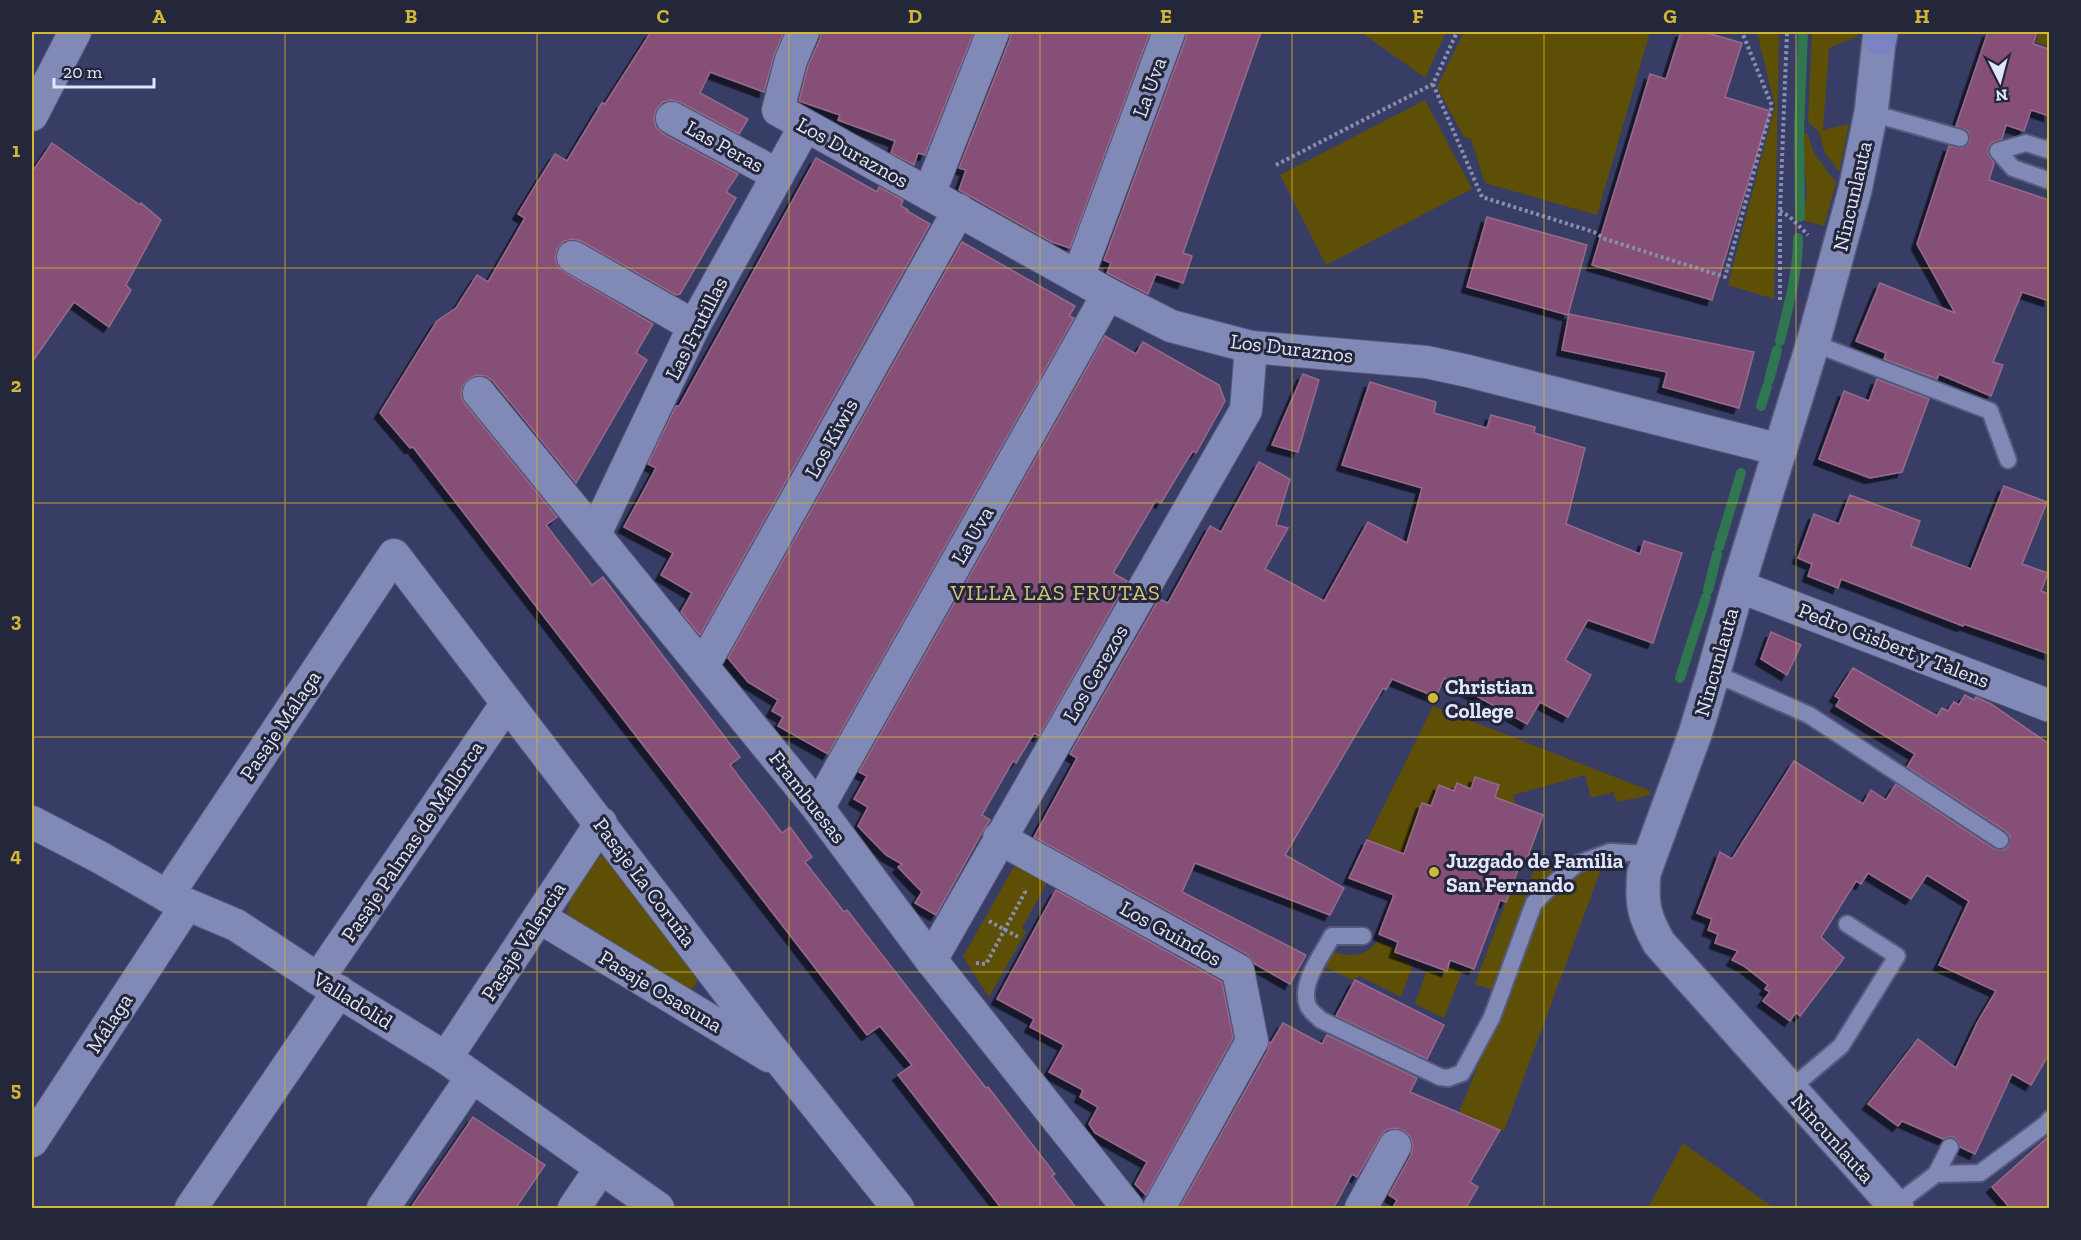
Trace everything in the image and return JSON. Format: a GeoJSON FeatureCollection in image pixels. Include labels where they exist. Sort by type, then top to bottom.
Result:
{"type":"FeatureCollection","features":[{"type":"Feature","properties":{"kind":"street"},"geometry":{"type":"LineString","coordinates":[[32,115],[75,32]]}},
{"type":"Feature","properties":{"kind":"street","name":"Los Duraznos"},"geometry":{"type":"LineString","coordinates":[[803,32],[791,60],[778,110],[1108,294],[1171,326],[1251,346],[1426,362],[1781,450]]}},
{"type":"Feature","properties":{"kind":"street"},"geometry":{"type":"LineString","coordinates":[[929,194],[993,32]]}},
{"type":"Feature","properties":{"kind":"street","name":"La Uva"},"geometry":{"type":"LineString","coordinates":[[1078,277],[1169,32]]}},
{"type":"Feature","properties":{"kind":"street","name":"Nincunlauta"},"geometry":{"type":"LineString","coordinates":[[1880,34],[1871,113],[1855,190],[1813,343],[1695,734],[1644,873],[1642,896],[1647,920],[1659,943],[1895,1207]]}},
{"type":"Feature","properties":{"kind":"street","name":"Las Peras"},"geometry":{"type":"LineString","coordinates":[[672,117],[778,175]]}},
{"type":"Feature","properties":{"kind":"street","name":"Las Frutillas"},"geometry":{"type":"LineString","coordinates":[[595,534],[694,326],[805,126]]}},
{"type":"Feature","properties":{"kind":"street","name":"Los Kiwis"},"geometry":{"type":"LineString","coordinates":[[703,666],[959,210]]}},
{"type":"Feature","properties":{"kind":"street"},"geometry":{"type":"LineString","coordinates":[[573,257],[694,326]]}},
{"type":"Feature","properties":{"kind":"street","name":"La Uva"},"geometry":{"type":"LineString","coordinates":[[818,808],[1108,294]]}},
{"type":"Feature","properties":{"kind":"street","name":"Los Cerezos"},"geometry":{"type":"LineString","coordinates":[[931,960],[1246,410],[1251,346]]}},
{"type":"Feature","properties":{"kind":"street","name":"Frambuesas"},"geometry":{"type":"LineString","coordinates":[[479,393],[818,808],[931,960],[1128,1209]]}},
{"type":"Feature","properties":{"kind":"street","name":"Pasaje La Coruña"},"geometry":{"type":"LineString","coordinates":[[394,555],[784,1065],[898,1209]]}},
{"type":"Feature","properties":{"kind":"street","name":"Pasaje Málaga"},"geometry":{"type":"LineString","coordinates":[[176,901],[394,555]]}},
{"type":"Feature","properties":{"kind":"street","name":"Pedro Gisbert y Talens"},"geometry":{"type":"LineString","coordinates":[[1738,586],[2049,706]]}},
{"type":"Feature","properties":{"kind":"street","name":"Pasaje Palmas de Mallorca"},"geometry":{"type":"LineString","coordinates":[[191,1209],[507,703]]}},
{"type":"Feature","properties":{"kind":"street","name":"Valladolid"},"geometry":{"type":"LineString","coordinates":[[32,822],[176,901],[236,925],[446,1058],[658,1209]]}},
{"type":"Feature","properties":{"kind":"street","name":"Pasaje Valencia"},"geometry":{"type":"LineString","coordinates":[[446,1058],[601,823]]}},
{"type":"Feature","properties":{"kind":"street","name":"Los Guindos"},"geometry":{"type":"LineString","coordinates":[[999,838],[1238,970],[1252,1041],[1159,1209]]}},
{"type":"Feature","properties":{"kind":"street","name":"Málaga"},"geometry":{"type":"LineString","coordinates":[[32,1141],[176,901]]}},
{"type":"Feature","properties":{"kind":"street","name":"Pasaje Osasuna"},"geometry":{"type":"LineString","coordinates":[[539,917],[784,1065]]}},
{"type":"Feature","properties":{"kind":"street"},"geometry":{"type":"LineString","coordinates":[[383,1209],[472,1077]]}},
{"type":"Feature","properties":{"kind":"street"},"geometry":{"type":"LineString","coordinates":[[1361,1209],[1395,1146]]}},
{"type":"Feature","properties":{"kind":"street"},"geometry":{"type":"LineString","coordinates":[[574,1209],[601,1168]]}},
{"type":"Feature","properties":{"kind":"lane"},"geometry":{"type":"LineString","coordinates":[[1871,113],[1960,138]]}},
{"type":"Feature","properties":{"kind":"lane"},"geometry":{"type":"LineString","coordinates":[[2049,147],[2048,150],[2026,143],[1998,151],[2013,168],[2049,181]]}},
{"type":"Feature","properties":{"kind":"lane"},"geometry":{"type":"LineString","coordinates":[[1813,343],[1990,411],[2008,460]]}},
{"type":"Feature","properties":{"kind":"lane"},"geometry":{"type":"LineString","coordinates":[[1713,675],[1809,715],[2000,840]]}},
{"type":"Feature","properties":{"kind":"lane"},"geometry":{"type":"LineString","coordinates":[[1363,936],[1332,936],[1309,979],[1305,994],[1309,1008],[1322,1020],[1440,1077],[1448,1078],[1462,1073],[1492,1017],[1534,903],[1577,864],[1610,852],[1650,854]]}},
{"type":"Feature","properties":{"kind":"lane"},"geometry":{"type":"LineString","coordinates":[[1790,1089],[1841,1046],[1897,956],[1847,924]]}},
{"type":"Feature","properties":{"kind":"lane"},"geometry":{"type":"LineString","coordinates":[[1936,1174],[1980,1173],[2046,1124],[2049,1119]]}},
{"type":"Feature","properties":{"kind":"lane"},"geometry":{"type":"LineString","coordinates":[[1895,1207],[1936,1174],[1950,1147]]}},
{"type":"Feature","properties":{"kind":"path"},"geometry":{"type":"LineString","coordinates":[[1276,165],[1432,84],[1458,32]]}},
{"type":"Feature","properties":{"kind":"path"},"geometry":{"type":"LineString","coordinates":[[1432,84],[1482,197],[1725,277],[1772,106],[1742,32]]}},
{"type":"Feature","properties":{"kind":"path"},"geometry":{"type":"LineString","coordinates":[[1780,300],[1780,211],[1787,32]]}},
{"type":"Feature","properties":{"kind":"path"},"geometry":{"type":"LineString","coordinates":[[1780,211],[1810,236]]}},
{"type":"Feature","properties":{"kind":"shaded area"},"geometry":{"type":"Polygon","coordinates":[[[1361,32],[1446,32],[1425,78],[1361,32]]]}},
{"type":"Feature","properties":{"kind":"shaded area"},"geometry":{"type":"Polygon","coordinates":[[[1464,32],[1650,32],[1597,215],[1485,183],[1471,139],[1464,137],[1437,87],[1464,32]]]}},
{"type":"Feature","properties":{"kind":"shaded area"},"geometry":{"type":"Polygon","coordinates":[[[1757,32],[1779,32],[1774,299],[1728,285],[1775,106],[1757,32]]]}},
{"type":"Feature","properties":{"kind":"shaded area"},"geometry":{"type":"Polygon","coordinates":[[[1812,32],[1858,32],[1858,36],[1829,48],[1823,130],[1849,124],[1839,172],[1825,153],[1819,132],[1808,122],[1812,32]]]}},
{"type":"Feature","properties":{"kind":"shaded area"},"geometry":{"type":"Polygon","coordinates":[[[2039,32],[2049,32],[2049,47],[2036,42],[2039,32]]]}},
{"type":"Feature","properties":{"kind":"shaded area"},"geometry":{"type":"Polygon","coordinates":[[[1425,100],[1472,189],[1326,265],[1280,175],[1425,100]]]}},
{"type":"Feature","properties":{"kind":"shaded area"},"geometry":{"type":"Polygon","coordinates":[[[1801,129],[1808,135],[1814,153],[1836,183],[1824,226],[1802,220],[1807,194],[1801,129]]]}},
{"type":"Feature","properties":{"kind":"shaded area"},"geometry":{"type":"Polygon","coordinates":[[[1433,706],[1643,788],[1651,792],[1650,795],[1617,802],[1613,792],[1591,798],[1585,775],[1513,795],[1516,805],[1495,797],[1499,785],[1476,777],[1471,789],[1457,784],[1454,791],[1439,786],[1431,806],[1422,803],[1404,854],[1367,840],[1433,706]]]}},
{"type":"Feature","properties":{"kind":"shaded area"},"geometry":{"type":"Polygon","coordinates":[[[601,856],[607,857],[697,973],[696,984],[688,992],[570,917],[567,912],[571,897],[596,859],[601,856]]]}},
{"type":"Feature","properties":{"kind":"shaded area"},"geometry":{"type":"Polygon","coordinates":[[[1575,858],[1546,881],[1493,990],[1475,984],[1513,883],[1527,887],[1534,870],[1575,858]]]}},
{"type":"Feature","properties":{"kind":"shaded area"},"geometry":{"type":"Polygon","coordinates":[[[1017,861],[1049,879],[1022,928],[1026,932],[989,997],[963,957],[1017,861]]]}},
{"type":"Feature","properties":{"kind":"shaded area"},"geometry":{"type":"Polygon","coordinates":[[[1603,864],[1504,1131],[1459,1112],[1541,911],[1553,895],[1575,876],[1603,864]]]}},
{"type":"Feature","properties":{"kind":"shaded area"},"geometry":{"type":"Polygon","coordinates":[[[1377,941],[1401,950],[1398,959],[1413,965],[1401,997],[1360,976],[1353,980],[1325,967],[1333,952],[1346,955],[1363,953],[1377,941]]]}},
{"type":"Feature","properties":{"kind":"shaded area"},"geometry":{"type":"Polygon","coordinates":[[[1446,965],[1462,972],[1444,1018],[1415,1004],[1427,970],[1442,976],[1446,965]]]}},
{"type":"Feature","properties":{"kind":"shaded area"},"geometry":{"type":"Polygon","coordinates":[[[1683,1143],[1774,1208],[1648,1208],[1683,1143]]]}},
{"type":"Feature","properties":{"kind":"building"},"geometry":{"type":"Polygon","coordinates":[[[651,32],[784,32],[774,55],[764,92],[710,72],[700,93],[748,119],[739,134],[680,102],[671,100],[663,102],[656,110],[654,118],[656,127],[663,134],[738,174],[726,192],[736,198],[680,294],[676,295],[581,241],[573,239],[564,241],[557,249],[555,258],[558,267],[564,272],[653,324],[636,353],[647,360],[576,483],[493,381],[486,376],[477,375],[468,379],[462,387],[461,396],[465,404],[557,517],[546,525],[592,585],[603,577],[740,757],[730,765],[782,833],[790,827],[812,857],[805,862],[844,912],[847,910],[986,1088],[988,1087],[1055,1174],[1052,1176],[1077,1209],[1002,1209],[898,1075],[912,1065],[880,1026],[867,1035],[413,447],[410,448],[380,413],[437,321],[456,308],[477,275],[488,282],[525,218],[518,214],[555,154],[567,161],[602,103],[605,104],[651,32]]]}},
{"type":"Feature","properties":{"kind":"building"},"geometry":{"type":"Polygon","coordinates":[[[821,32],[974,32],[925,155],[918,153],[914,165],[891,153],[895,141],[838,120],[840,115],[799,101],[808,66],[821,32]]]}},
{"type":"Feature","properties":{"kind":"building"},"geometry":{"type":"Polygon","coordinates":[[[1011,32],[1150,32],[1070,248],[1052,242],[959,190],[966,170],[959,168],[1011,32]]]}},
{"type":"Feature","properties":{"kind":"building"},"geometry":{"type":"Polygon","coordinates":[[[1187,32],[1261,32],[1183,253],[1192,256],[1183,283],[1156,274],[1148,294],[1107,273],[1111,263],[1104,260],[1187,32]]]}},
{"type":"Feature","properties":{"kind":"building"},"geometry":{"type":"Polygon","coordinates":[[[1681,32],[1704,32],[1742,43],[1725,97],[1770,111],[1712,300],[1592,265],[1650,74],[1666,79],[1681,32]]]}},
{"type":"Feature","properties":{"kind":"building"},"geometry":{"type":"Polygon","coordinates":[[[1988,32],[2037,32],[2033,44],[2049,49],[2049,116],[2031,110],[2024,131],[2006,125],[2002,139],[1991,143],[1988,149],[1988,154],[1994,163],[1989,180],[2049,200],[2049,301],[2022,292],[1993,362],[2003,365],[1991,396],[1939,374],[1937,379],[1884,359],[1886,353],[1856,341],[1880,283],[1955,313],[1917,244],[1949,146],[1962,148],[1970,141],[1968,131],[1956,126],[1988,32]]]}},
{"type":"Feature","properties":{"kind":"building"},"geometry":{"type":"Polygon","coordinates":[[[52,143],[140,205],[141,203],[161,220],[126,285],[131,290],[109,327],[74,302],[32,362],[32,172],[52,143]]]}},
{"type":"Feature","properties":{"kind":"building"},"geometry":{"type":"Polygon","coordinates":[[[816,158],[877,192],[879,187],[903,200],[901,206],[930,224],[700,635],[681,612],[692,593],[661,575],[673,553],[624,527],[656,468],[648,464],[676,406],[679,406],[816,158]]]}},
{"type":"Feature","properties":{"kind":"building"},"geometry":{"type":"Polygon","coordinates":[[[1487,217],[1587,245],[1568,315],[1467,287],[1487,217]]]}},
{"type":"Feature","properties":{"kind":"building"},"geometry":{"type":"Polygon","coordinates":[[[962,242],[1075,306],[1069,316],[1074,318],[828,754],[778,726],[783,717],[772,711],[778,700],[748,682],[728,658],[962,242]]]}},
{"type":"Feature","properties":{"kind":"building"},"geometry":{"type":"Polygon","coordinates":[[[1569,314],[1754,352],[1739,408],[1663,387],[1667,372],[1562,350],[1569,314]]]}},
{"type":"Feature","properties":{"kind":"building"},"geometry":{"type":"Polygon","coordinates":[[[1105,336],[1136,354],[1143,342],[1219,385],[1225,401],[1196,453],[1193,451],[1161,503],[1156,500],[1113,573],[1127,581],[1039,736],[1034,733],[1016,763],[1013,761],[982,815],[990,820],[936,915],[915,903],[922,892],[898,867],[902,864],[886,855],[858,826],[868,807],[854,799],[867,776],[859,772],[1105,336]]]}},
{"type":"Feature","properties":{"kind":"building"},"geometry":{"type":"Polygon","coordinates":[[[1303,374],[1319,380],[1298,452],[1272,445],[1303,374]]]}},
{"type":"Feature","properties":{"kind":"building"},"geometry":{"type":"Polygon","coordinates":[[[1877,379],[1929,399],[1902,472],[1870,478],[1819,459],[1844,391],[1869,401],[1877,379]]]}},
{"type":"Feature","properties":{"kind":"building"},"geometry":{"type":"Polygon","coordinates":[[[1370,382],[1436,402],[1434,413],[1487,428],[1491,415],[1535,427],[1534,433],[1585,448],[1566,524],[1640,554],[1644,541],[1682,553],[1653,643],[1588,620],[1565,660],[1591,675],[1568,717],[1540,702],[1527,724],[1444,678],[1436,697],[1392,679],[1386,690],[1383,688],[1285,855],[1344,888],[1330,915],[1195,863],[1182,892],[1306,955],[1290,984],[1255,964],[1247,954],[1034,837],[1077,758],[1070,754],[1159,599],[1168,603],[1210,526],[1221,532],[1259,462],[1290,479],[1276,525],[1288,528],[1265,569],[1324,601],[1368,522],[1407,543],[1422,488],[1342,465],[1370,382]]]}},
{"type":"Feature","properties":{"kind":"building"},"geometry":{"type":"Polygon","coordinates":[[[2004,486],[2047,502],[2022,564],[2048,573],[2041,591],[2049,594],[2049,654],[1964,624],[1963,626],[1841,579],[1838,588],[1808,576],[1812,564],[1798,558],[1814,514],[1839,524],[1850,495],[1920,521],[1911,546],[1971,569],[2004,486]]]}},
{"type":"Feature","properties":{"kind":"building"},"geometry":{"type":"Polygon","coordinates":[[[1771,632],[1801,645],[1787,675],[1761,659],[1771,632]]]}},
{"type":"Feature","properties":{"kind":"building"},"geometry":{"type":"Polygon","coordinates":[[[1853,668],[1937,716],[1942,708],[1948,711],[1954,702],[1959,705],[1965,695],[1974,700],[1976,697],[1991,704],[2049,744],[2049,1054],[2031,1085],[2012,1074],[1975,1154],[1960,1147],[1954,1137],[1943,1139],[1902,1121],[1898,1126],[1868,1104],[1918,1039],[1956,1068],[1977,1023],[1996,991],[1939,965],[1969,901],[1927,875],[1911,899],[1868,873],[1861,884],[1856,881],[1821,937],[1844,958],[1800,1016],[1796,1012],[1790,1021],[1763,1001],[1770,992],[1765,989],[1768,985],[1744,966],[1732,960],[1738,951],[1715,943],[1718,934],[1708,930],[1712,919],[1697,913],[1720,852],[1732,859],[1794,761],[1863,804],[1871,790],[1886,800],[1896,784],[1994,849],[2004,850],[2009,845],[2010,836],[2006,831],[1907,767],[1915,754],[1836,706],[1840,699],[1835,696],[1853,668]]]}},
{"type":"Feature","properties":{"kind":"building","name":"Juzgado de Familia San Fernando"},"geometry":{"type":"Polygon","coordinates":[[[1475,777],[1499,785],[1495,797],[1543,815],[1525,865],[1520,864],[1506,902],[1500,900],[1474,969],[1450,960],[1447,971],[1395,952],[1398,942],[1379,934],[1394,895],[1349,878],[1367,840],[1404,854],[1422,803],[1431,806],[1439,785],[1454,791],[1457,783],[1471,789],[1475,777]]]}},
{"type":"Feature","properties":{"kind":"building"},"geometry":{"type":"Polygon","coordinates":[[[1056,890],[1222,982],[1233,1038],[1146,1195],[1135,1184],[1147,1162],[1095,1133],[1089,1124],[1098,1107],[1080,1097],[1083,1090],[1049,1072],[1064,1045],[1030,1027],[1034,1019],[997,999],[1056,890]]]}},
{"type":"Feature","properties":{"kind":"building"},"geometry":{"type":"Polygon","coordinates":[[[1355,980],[1444,1025],[1427,1059],[1336,1016],[1355,980]]]}},
{"type":"Feature","properties":{"kind":"building"},"geometry":{"type":"Polygon","coordinates":[[[1283,1023],[1322,1044],[1327,1035],[1417,1078],[1410,1092],[1500,1130],[1470,1182],[1478,1187],[1465,1209],[1392,1209],[1397,1200],[1389,1195],[1411,1155],[1413,1146],[1410,1136],[1395,1128],[1386,1130],[1380,1137],[1357,1177],[1352,1174],[1333,1209],[1179,1209],[1268,1050],[1269,1042],[1271,1043],[1283,1023]]]}},
{"type":"Feature","properties":{"kind":"building"},"geometry":{"type":"Polygon","coordinates":[[[473,1117],[545,1165],[515,1209],[410,1209],[473,1117]]]}},
{"type":"Feature","properties":{"kind":"building"},"geometry":{"type":"Polygon","coordinates":[[[2049,1136],[2049,1209],[2011,1209],[1992,1187],[2049,1136]]]}},
{"type":"Feature","properties":{"kind":"waterway"},"geometry":{"type":"LineString","coordinates":[[1800,217],[1799,129],[1803,32]]}},
{"type":"Feature","properties":{"kind":"waterway"},"geometry":{"type":"LineString","coordinates":[[1780,341],[1794,277],[1798,238]]}},
{"type":"Feature","properties":{"kind":"waterway"},"geometry":{"type":"LineString","coordinates":[[1769,380],[1777,350]]}},
{"type":"Feature","properties":{"kind":"waterway"},"geometry":{"type":"LineString","coordinates":[[1761,406],[1767,387]]}},
{"type":"Feature","properties":{"kind":"waterway"},"geometry":{"type":"LineString","coordinates":[[1719,547],[1741,473]]}},
{"type":"Feature","properties":{"kind":"waterway"},"geometry":{"type":"LineString","coordinates":[[1708,590],[1717,554]]}},
{"type":"Feature","properties":{"kind":"waterway"},"geometry":{"type":"LineString","coordinates":[[1680,678],[1706,597]]}},
{"type":"Feature","properties":{"kind":"place","name":"Christian College"},"geometry":{"type":"Point","coordinates":[1433,698]}},
{"type":"Feature","properties":{"kind":"place","name":"Juzgado de Familia San Fernando"},"geometry":{"type":"Point","coordinates":[1434,872]}},
{"type":"Feature","properties":{"kind":"district","name":"VILLA LAS FRUTAS"},"geometry":{"type":"Point","coordinates":[1056,592]}}]}
